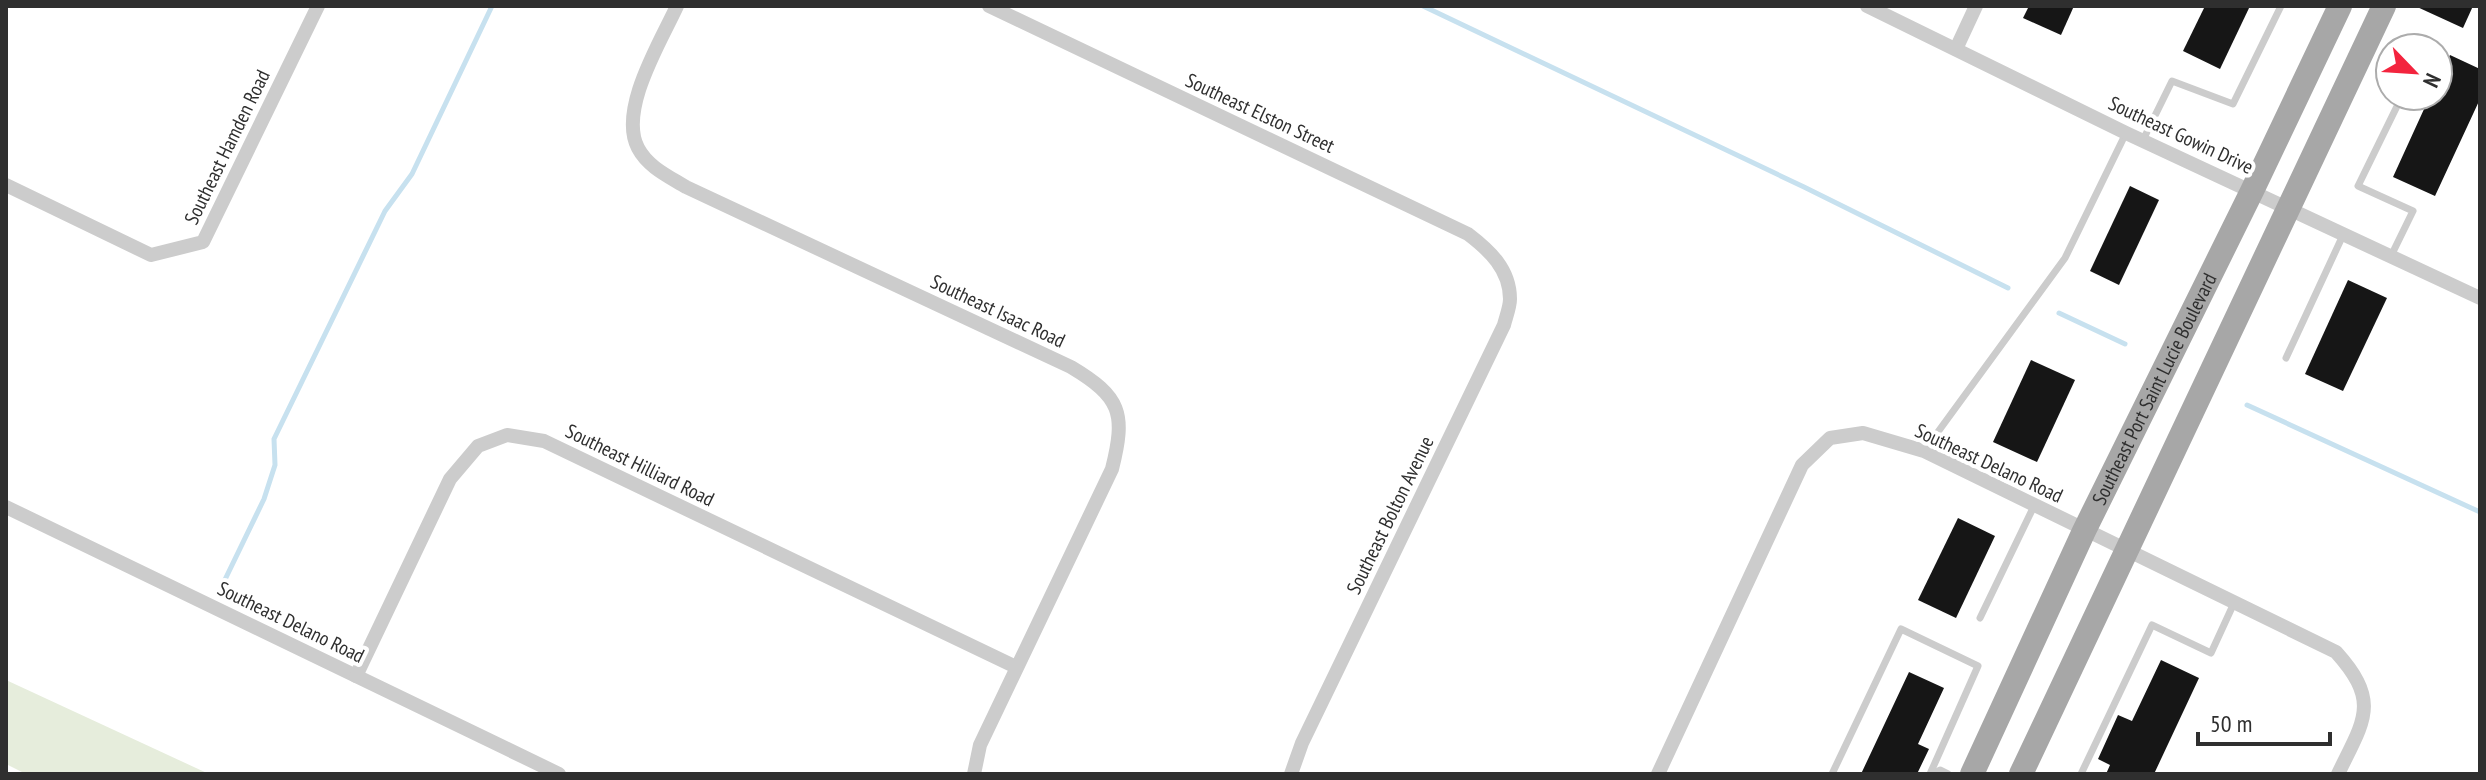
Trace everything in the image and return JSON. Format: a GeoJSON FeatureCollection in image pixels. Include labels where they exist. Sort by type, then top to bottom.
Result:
{"type":"FeatureCollection","features":[{"type":"Feature","properties":{"kind":"main road","name":"Southeast Port Saint Lucie Boulevard"},"geometry":{"type":"LineString","coordinates":[[1972,774],[2084,531],[2340,6]]}},
{"type":"Feature","properties":{"kind":"main road"},"geometry":{"type":"LineString","coordinates":[[2021,774],[2384,6]]}},
{"type":"Feature","properties":{"kind":"street","name":"Southeast Hamden Road"},"geometry":{"type":"LineString","coordinates":[[6,185],[151,255],[203,242],[318,6]]}},
{"type":"Feature","properties":{"kind":"street","name":"Southeast Isaac Road"},"geometry":{"type":"LineString","coordinates":[[677,6],[639,89],[632,121],[637,147],[654,168],[686,187],[1071,367],[1099,384],[1116,405],[1121,435],[1112,469],[980,745],[974,774]]}},
{"type":"Feature","properties":{"kind":"street","name":"Southeast Elston Street"},"geometry":{"type":"LineString","coordinates":[[989,6],[1468,234],[1491,252],[1503,270]]}},
{"type":"Feature","properties":{"kind":"street","name":"Southeast Gowin Drive"},"geometry":{"type":"LineString","coordinates":[[1867,6],[2126,133],[2480,298]]}},
{"type":"Feature","properties":{"kind":"street"},"geometry":{"type":"LineString","coordinates":[[1956,49],[1976,6]]}},
{"type":"Feature","properties":{"kind":"street","name":"Southeast Bolton Avenue"},"geometry":{"type":"LineString","coordinates":[[1291,774],[1302,743],[1504,325],[1510,298],[1503,270]]}},
{"type":"Feature","properties":{"kind":"street","name":"Southeast Delano Road"},"geometry":{"type":"LineString","coordinates":[[1658,774],[1802,465],[1830,438],[1863,433],[1924,451],[2336,652],[2352,670],[2364,692],[2362,724],[2338,774]]}},
{"type":"Feature","properties":{"kind":"street","name":"Southeast Hilliard Road"},"geometry":{"type":"LineString","coordinates":[[356,676],[450,479],[478,446],[507,435],[544,441],[1016,667]]}},
{"type":"Feature","properties":{"kind":"street","name":"Southeast Delano Road"},"geometry":{"type":"LineString","coordinates":[[6,507],[559,774]]}},
{"type":"Feature","properties":{"kind":"lane"},"geometry":{"type":"LineString","coordinates":[[2143,140],[2172,81],[2233,104],[2281,6]]}},
{"type":"Feature","properties":{"kind":"lane"},"geometry":{"type":"LineString","coordinates":[[2391,256],[2413,211],[2358,186],[2394,112]]}},
{"type":"Feature","properties":{"kind":"lane"},"geometry":{"type":"LineString","coordinates":[[1924,451],[2065,258],[2126,133]]}},
{"type":"Feature","properties":{"kind":"lane"},"geometry":{"type":"LineString","coordinates":[[2286,358],[2344,233]]}},
{"type":"Feature","properties":{"kind":"lane"},"geometry":{"type":"LineString","coordinates":[[1980,618],[2034,506]]}},
{"type":"Feature","properties":{"kind":"lane"},"geometry":{"type":"LineString","coordinates":[[2081,774],[2152,625],[2211,653],[2234,603]]}},
{"type":"Feature","properties":{"kind":"lane"},"geometry":{"type":"LineString","coordinates":[[1832,774],[1901,629],[1978,666],[1932,774]]}},
{"type":"Feature","properties":{"kind":"lane"},"geometry":{"type":"LineString","coordinates":[[1932,774],[1940,770],[1948,774]]}},
{"type":"Feature","properties":{"kind":"green space"},"geometry":{"type":"Polygon","coordinates":[[[6,680],[209,774],[26,774],[6,764],[6,680]]]}},
{"type":"Feature","properties":{"kind":"building"},"geometry":{"type":"Polygon","coordinates":[[[2029,6],[2074,6],[2061,35],[2023,18],[2029,6]]]}},
{"type":"Feature","properties":{"kind":"building"},"geometry":{"type":"Polygon","coordinates":[[[2205,6],[2250,6],[2220,69],[2183,51],[2205,6]]]}},
{"type":"Feature","properties":{"kind":"building"},"geometry":{"type":"Polygon","coordinates":[[[2415,6],[2473,6],[2463,28],[2415,6]]]}},
{"type":"Feature","properties":{"kind":"building"},"geometry":{"type":"Polygon","coordinates":[[[2454,57],[2480,69],[2480,99],[2435,196],[2393,177],[2423,112],[2454,112],[2454,57]]]}},
{"type":"Feature","properties":{"kind":"building"},"geometry":{"type":"Polygon","coordinates":[[[2130,186],[2159,200],[2119,285],[2090,271],[2130,186]]]}},
{"type":"Feature","properties":{"kind":"building"},"geometry":{"type":"Polygon","coordinates":[[[2348,280],[2387,298],[2343,391],[2305,374],[2348,280]]]}},
{"type":"Feature","properties":{"kind":"building"},"geometry":{"type":"Polygon","coordinates":[[[2031,360],[2075,380],[2037,462],[1993,442],[2031,360]]]}},
{"type":"Feature","properties":{"kind":"building"},"geometry":{"type":"Polygon","coordinates":[[[1958,518],[1995,536],[1956,618],[1918,600],[1958,518]]]}},
{"type":"Feature","properties":{"kind":"building"},"geometry":{"type":"Polygon","coordinates":[[[2161,660],[2199,678],[2154,774],[2106,774],[2110,765],[2098,759],[2118,715],[2132,721],[2161,660]]]}},
{"type":"Feature","properties":{"kind":"building"},"geometry":{"type":"Polygon","coordinates":[[[1909,672],[1944,688],[1918,744],[1929,749],[1917,774],[1861,774],[1909,672]]]}},
{"type":"Feature","properties":{"kind":"waterway"},"geometry":{"type":"LineString","coordinates":[[219,592],[264,499],[275,465],[274,439],[385,211],[412,174],[492,6]]}},
{"type":"Feature","properties":{"kind":"waterway"},"geometry":{"type":"LineString","coordinates":[[1423,6],[2008,288]]}},
{"type":"Feature","properties":{"kind":"waterway"},"geometry":{"type":"LineString","coordinates":[[2059,313],[2125,344]]}},
{"type":"Feature","properties":{"kind":"waterway"},"geometry":{"type":"LineString","coordinates":[[2247,405],[2480,512]]}}]}
